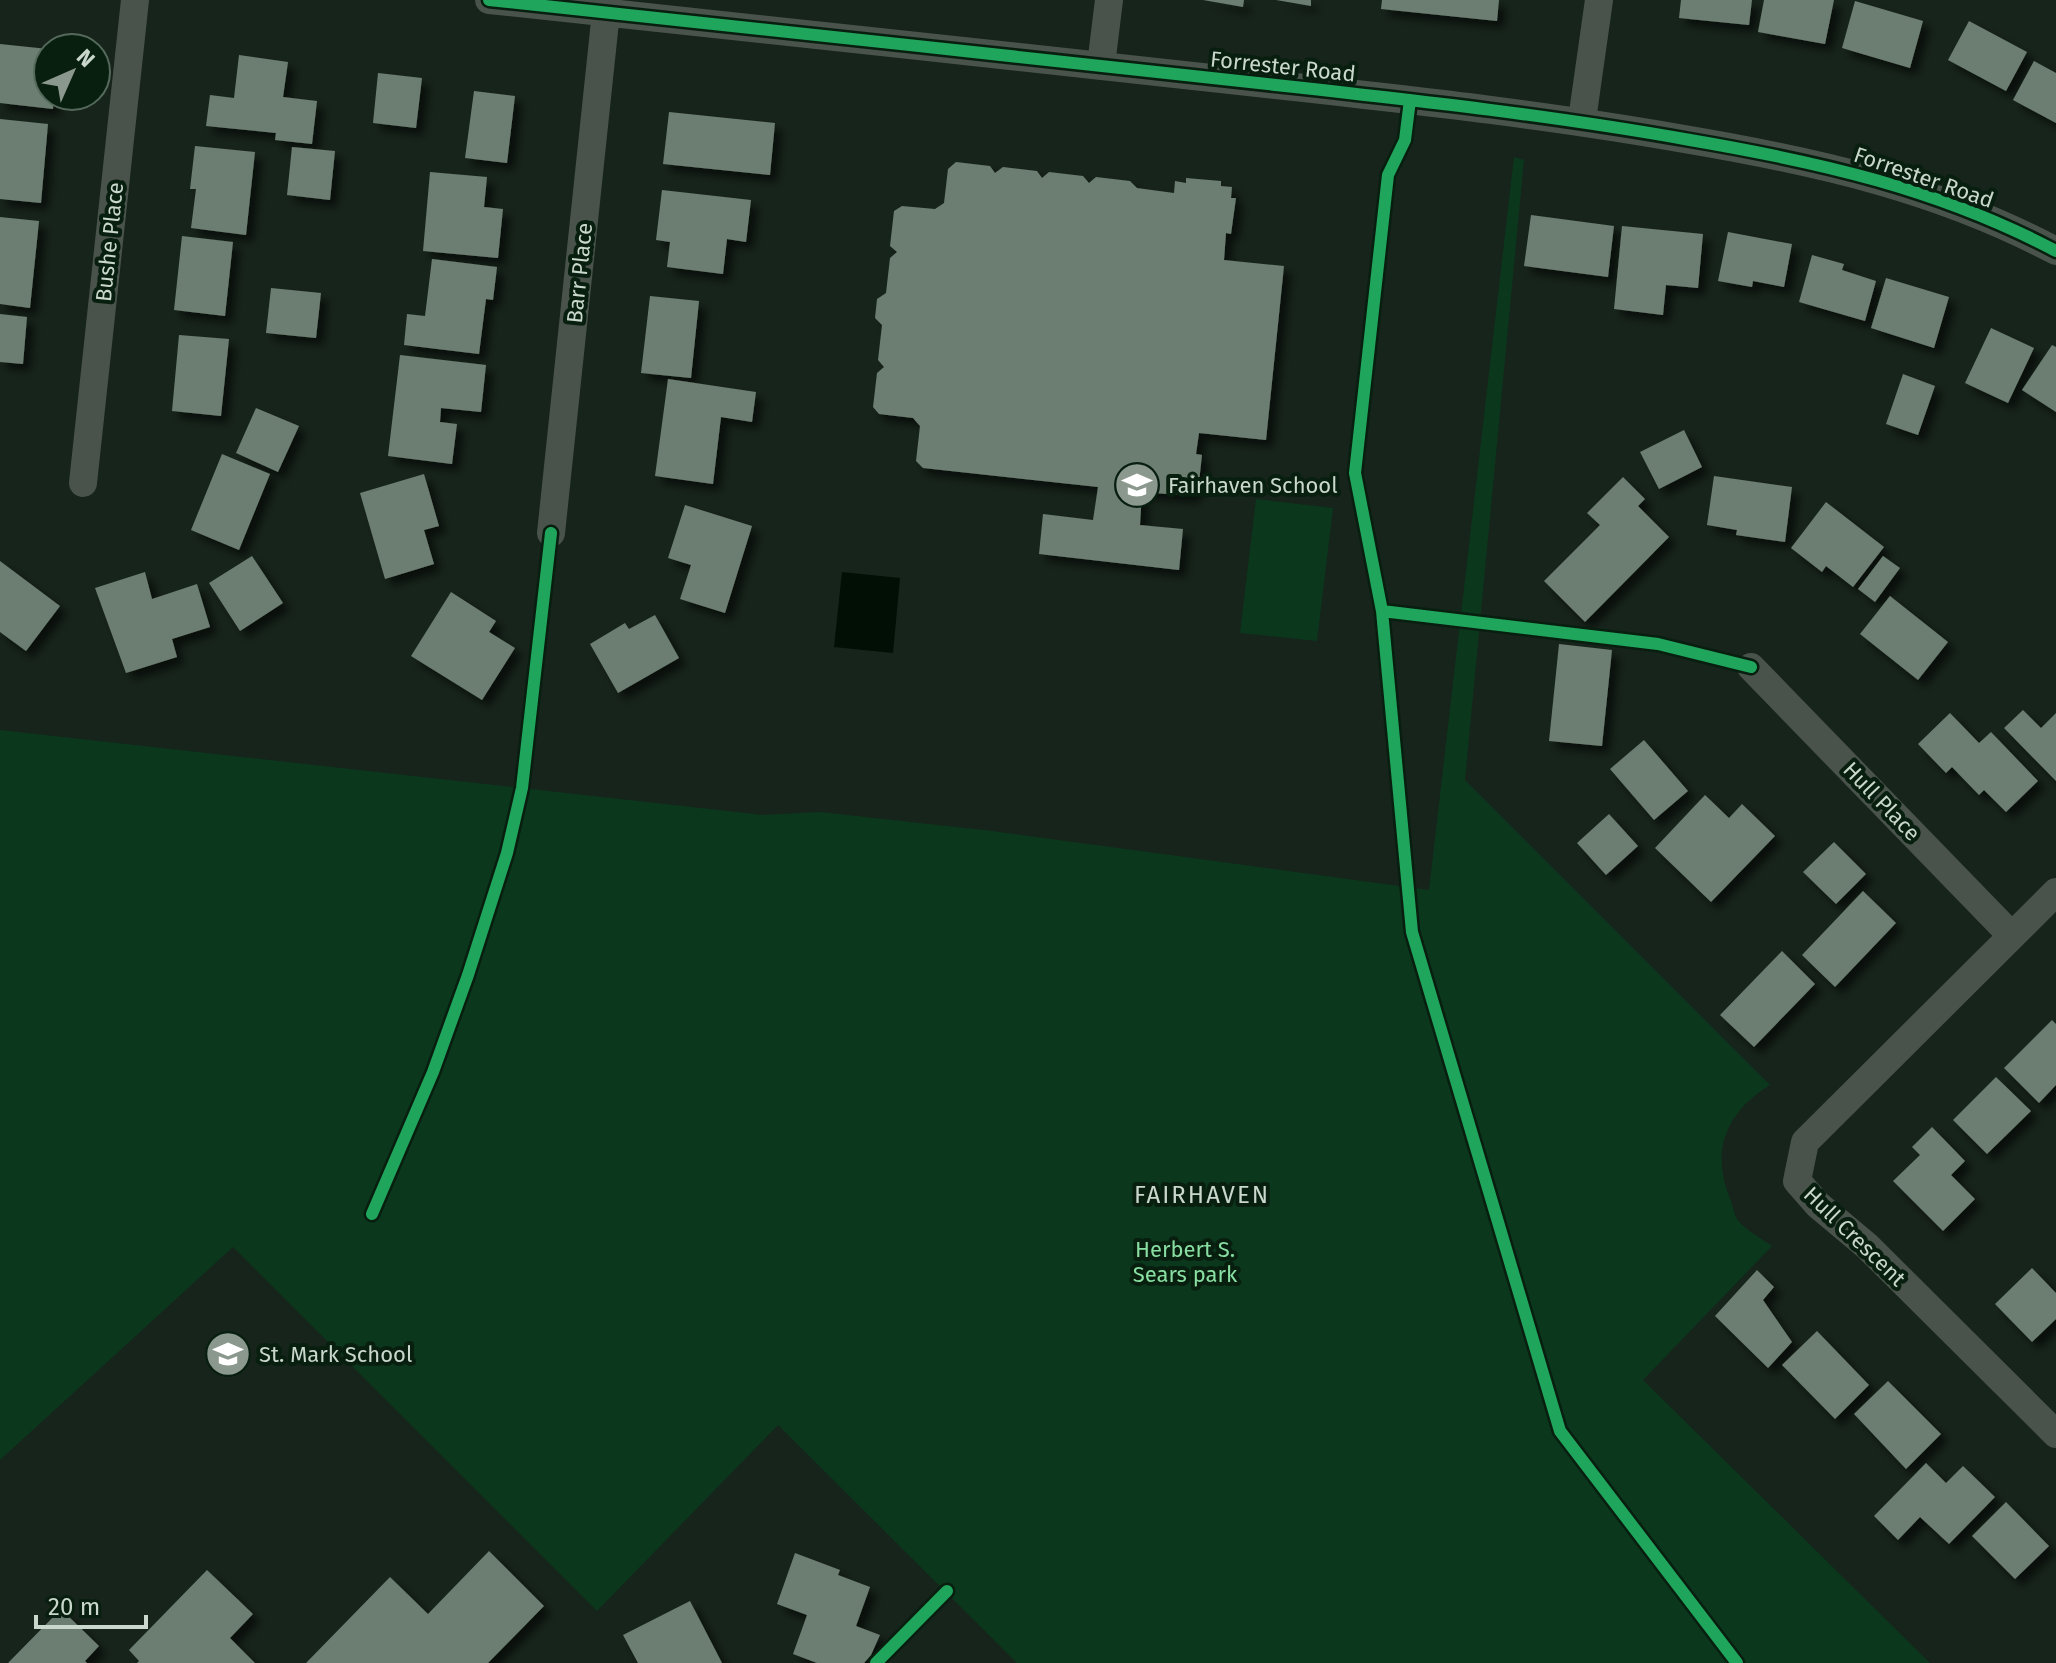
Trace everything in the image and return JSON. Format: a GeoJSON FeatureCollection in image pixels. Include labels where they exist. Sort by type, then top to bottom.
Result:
{"type":"FeatureCollection","features":[{"type":"Feature","properties":{"kind":"street","name":"Bushe Place"},"geometry":{"type":"LineString","coordinates":[[83,483],[135,0]]}},
{"type":"Feature","properties":{"kind":"street","name":"Forrester Road"},"geometry":{"type":"LineString","coordinates":[[489,0],[1582,120],[1799,159],[1881,179],[1960,208],[2056,251]]}},
{"type":"Feature","properties":{"kind":"street"},"geometry":{"type":"LineString","coordinates":[[1101,65],[1109,0]]}},
{"type":"Feature","properties":{"kind":"street"},"geometry":{"type":"LineString","coordinates":[[1582,120],[1599,0]]}},
{"type":"Feature","properties":{"kind":"street","name":"Barr Place"},"geometry":{"type":"LineString","coordinates":[[551,533],[606,12]]}},
{"type":"Feature","properties":{"kind":"street","name":"Hull Place"},"geometry":{"type":"LineString","coordinates":[[1751,667],[2012,936]]}},
{"type":"Feature","properties":{"kind":"street","name":"Hull Crescent"},"geometry":{"type":"LineString","coordinates":[[2056,892],[1805,1142],[1797,1181],[1818,1205],[1867,1246],[2056,1434]]}},
{"type":"Feature","properties":{"kind":"green space","name":"Herbert S. Sears park"},"geometry":{"type":"Polygon","coordinates":[[[1514,157],[1524,160],[1465,780],[1770,1085],[1742,1108],[1732,1121],[1722,1150],[1722,1166],[1737,1219],[1772,1246],[1643,1380],[1930,1663],[1017,1663],[778,1425],[597,1611],[233,1247],[0,1460],[0,730],[763,815],[820,812],[992,831],[1429,890],[1514,157]]]}},
{"type":"Feature","properties":{"kind":"green space"},"geometry":{"type":"Polygon","coordinates":[[[1256,499],[1333,508],[1317,641],[1240,633],[1256,499]]]}},
{"type":"Feature","properties":{"kind":"shaded area"},"geometry":{"type":"Polygon","coordinates":[[[842,572],[900,578],[893,653],[834,647],[842,572]]]}},
{"type":"Feature","properties":{"kind":"building"},"geometry":{"type":"Polygon","coordinates":[[[1203,0],[1244,0],[1243,7],[1203,0]]]}},
{"type":"Feature","properties":{"kind":"building"},"geometry":{"type":"Polygon","coordinates":[[[1276,0],[1311,0],[1311,6],[1276,0]]]}},
{"type":"Feature","properties":{"kind":"building"},"geometry":{"type":"Polygon","coordinates":[[[1382,0],[1499,0],[1497,21],[1381,9],[1382,0]]]}},
{"type":"Feature","properties":{"kind":"building"},"geometry":{"type":"Polygon","coordinates":[[[1681,0],[1752,0],[1749,25],[1679,18],[1681,0]]]}},
{"type":"Feature","properties":{"kind":"building"},"geometry":{"type":"Polygon","coordinates":[[[1764,0],[1834,0],[1825,44],[1758,32],[1764,0]]]}},
{"type":"Feature","properties":{"kind":"building"},"geometry":{"type":"Polygon","coordinates":[[[1855,1],[1923,21],[1910,68],[1842,48],[1855,1]]]}},
{"type":"Feature","properties":{"kind":"building"},"geometry":{"type":"Polygon","coordinates":[[[1969,21],[2027,52],[2006,91],[1948,60],[1969,21]]]}},
{"type":"Feature","properties":{"kind":"building"},"geometry":{"type":"Polygon","coordinates":[[[0,44],[32,47],[32,107],[0,103],[0,44]]]}},
{"type":"Feature","properties":{"kind":"building"},"geometry":{"type":"Polygon","coordinates":[[[239,55],[288,62],[283,97],[317,101],[312,144],[275,140],[276,133],[206,126],[210,95],[234,98],[239,55]]]}},
{"type":"Feature","properties":{"kind":"building"},"geometry":{"type":"Polygon","coordinates":[[[2034,61],[2056,73],[2056,123],[2013,100],[2034,61]]]}},
{"type":"Feature","properties":{"kind":"building"},"geometry":{"type":"Polygon","coordinates":[[[378,73],[422,78],[416,128],[373,123],[378,73]]]}},
{"type":"Feature","properties":{"kind":"building"},"geometry":{"type":"Polygon","coordinates":[[[474,91],[515,96],[507,163],[465,158],[474,91]]]}},
{"type":"Feature","properties":{"kind":"building"},"geometry":{"type":"Polygon","coordinates":[[[669,112],[775,123],[770,175],[663,164],[669,112]]]}},
{"type":"Feature","properties":{"kind":"building"},"geometry":{"type":"Polygon","coordinates":[[[0,119],[48,124],[41,203],[0,199],[0,119]]]}},
{"type":"Feature","properties":{"kind":"building"},"geometry":{"type":"Polygon","coordinates":[[[195,146],[255,152],[246,235],[191,228],[196,189],[190,189],[195,146]]]}},
{"type":"Feature","properties":{"kind":"building"},"geometry":{"type":"Polygon","coordinates":[[[292,147],[335,151],[330,200],[287,195],[292,147]]]}},
{"type":"Feature","properties":{"kind":"building"},"geometry":{"type":"Polygon","coordinates":[[[956,162],[990,166],[995,173],[1003,167],[1037,171],[1042,178],[1049,172],[1083,176],[1089,183],[1096,177],[1130,181],[1137,188],[1174,193],[1175,181],[1186,183],[1186,178],[1221,181],[1221,186],[1232,187],[1231,198],[1236,198],[1231,234],[1226,233],[1224,260],[1284,266],[1266,440],[1199,433],[1196,454],[1202,455],[1198,491],[1193,490],[1192,496],[1142,492],[1140,525],[1183,529],[1179,570],[1039,554],[1043,514],[1093,520],[1098,487],[923,468],[916,461],[920,426],[913,418],[879,414],[873,407],[877,373],[884,367],[878,360],[882,325],[875,318],[877,299],[886,293],[890,258],[897,252],[890,246],[894,211],[902,206],[935,209],[944,203],[948,169],[956,162]]]}},
{"type":"Feature","properties":{"kind":"building"},"geometry":{"type":"Polygon","coordinates":[[[430,172],[487,177],[484,207],[503,209],[498,258],[423,251],[430,172]]]}},
{"type":"Feature","properties":{"kind":"building"},"geometry":{"type":"Polygon","coordinates":[[[662,190],[751,200],[746,242],[727,239],[723,274],[667,267],[670,242],[656,240],[662,190]]]}},
{"type":"Feature","properties":{"kind":"building"},"geometry":{"type":"Polygon","coordinates":[[[1531,215],[1614,226],[1608,277],[1524,266],[1531,215]]]}},
{"type":"Feature","properties":{"kind":"building"},"geometry":{"type":"Polygon","coordinates":[[[0,217],[39,221],[30,308],[0,304],[0,217]]]}},
{"type":"Feature","properties":{"kind":"building"},"geometry":{"type":"Polygon","coordinates":[[[1622,226],[1703,234],[1698,288],[1666,285],[1663,315],[1614,309],[1622,226]]]}},
{"type":"Feature","properties":{"kind":"building"},"geometry":{"type":"Polygon","coordinates":[[[1728,232],[1792,244],[1784,287],[1753,281],[1752,287],[1718,281],[1728,232]]]}},
{"type":"Feature","properties":{"kind":"building"},"geometry":{"type":"Polygon","coordinates":[[[182,236],[233,242],[225,316],[174,310],[182,236]]]}},
{"type":"Feature","properties":{"kind":"building"},"geometry":{"type":"Polygon","coordinates":[[[1812,255],[1844,264],[1842,270],[1876,281],[1865,321],[1799,302],[1812,255]]]}},
{"type":"Feature","properties":{"kind":"building"},"geometry":{"type":"Polygon","coordinates":[[[432,259],[497,267],[493,300],[486,299],[479,354],[404,345],[407,314],[425,316],[432,259]]]}},
{"type":"Feature","properties":{"kind":"building"},"geometry":{"type":"Polygon","coordinates":[[[1886,278],[1949,297],[1934,348],[1871,328],[1886,278]]]}},
{"type":"Feature","properties":{"kind":"building"},"geometry":{"type":"Polygon","coordinates":[[[271,288],[321,293],[316,338],[266,333],[271,288]]]}},
{"type":"Feature","properties":{"kind":"building"},"geometry":{"type":"Polygon","coordinates":[[[650,296],[699,301],[691,378],[641,373],[650,296]]]}},
{"type":"Feature","properties":{"kind":"building"},"geometry":{"type":"Polygon","coordinates":[[[0,314],[27,317],[23,364],[0,362],[0,314]]]}},
{"type":"Feature","properties":{"kind":"building"},"geometry":{"type":"Polygon","coordinates":[[[1991,328],[2034,348],[2008,403],[1965,383],[1991,328]]]}},
{"type":"Feature","properties":{"kind":"building"},"geometry":{"type":"Polygon","coordinates":[[[179,335],[229,339],[221,416],[172,411],[179,335]]]}},
{"type":"Feature","properties":{"kind":"building"},"geometry":{"type":"Polygon","coordinates":[[[2052,345],[2056,347],[2056,412],[2022,390],[2052,345]]]}},
{"type":"Feature","properties":{"kind":"building"},"geometry":{"type":"Polygon","coordinates":[[[400,355],[486,365],[481,412],[441,408],[440,422],[457,424],[452,464],[388,456],[400,355]]]}},
{"type":"Feature","properties":{"kind":"building"},"geometry":{"type":"Polygon","coordinates":[[[1903,374],[1935,386],[1918,435],[1886,424],[1903,374]]]}},
{"type":"Feature","properties":{"kind":"building"},"geometry":{"type":"Polygon","coordinates":[[[668,379],[756,392],[752,422],[721,417],[713,484],[655,476],[668,379]]]}},
{"type":"Feature","properties":{"kind":"building"},"geometry":{"type":"Polygon","coordinates":[[[256,408],[299,426],[278,472],[236,453],[256,408]]]}},
{"type":"Feature","properties":{"kind":"building"},"geometry":{"type":"Polygon","coordinates":[[[1684,430],[1702,467],[1659,489],[1640,452],[1684,430]]]}},
{"type":"Feature","properties":{"kind":"building"},"geometry":{"type":"Polygon","coordinates":[[[222,454],[270,474],[239,550],[191,530],[222,454]]]}},
{"type":"Feature","properties":{"kind":"building"},"geometry":{"type":"Polygon","coordinates":[[[424,474],[439,526],[424,530],[434,564],[385,579],[360,493],[424,474]]]}},
{"type":"Feature","properties":{"kind":"building"},"geometry":{"type":"Polygon","coordinates":[[[1714,476],[1792,487],[1785,542],[1736,535],[1737,530],[1707,525],[1714,476]]]}},
{"type":"Feature","properties":{"kind":"building"},"geometry":{"type":"Polygon","coordinates":[[[1623,477],[1645,499],[1638,506],[1669,537],[1585,622],[1544,581],[1600,525],[1587,513],[1623,477]]]}},
{"type":"Feature","properties":{"kind":"building"},"geometry":{"type":"Polygon","coordinates":[[[1826,502],[1884,547],[1853,587],[1826,566],[1822,572],[1791,548],[1826,502]]]}},
{"type":"Feature","properties":{"kind":"building"},"geometry":{"type":"Polygon","coordinates":[[[685,505],[752,526],[725,613],[680,599],[691,565],[668,558],[685,505]]]}},
{"type":"Feature","properties":{"kind":"building"},"geometry":{"type":"Polygon","coordinates":[[[252,556],[283,603],[240,631],[209,583],[252,556]]]}},
{"type":"Feature","properties":{"kind":"building"},"geometry":{"type":"Polygon","coordinates":[[[1883,556],[1900,568],[1875,602],[1858,589],[1883,556]]]}},
{"type":"Feature","properties":{"kind":"building"},"geometry":{"type":"Polygon","coordinates":[[[0,561],[60,606],[26,651],[0,632],[0,561]]]}},
{"type":"Feature","properties":{"kind":"building"},"geometry":{"type":"Polygon","coordinates":[[[145,572],[152,599],[197,584],[210,627],[172,639],[177,657],[126,673],[95,588],[145,572]]]}},
{"type":"Feature","properties":{"kind":"building"},"geometry":{"type":"Polygon","coordinates":[[[451,592],[496,621],[489,632],[515,648],[482,700],[411,656],[451,592]]]}},
{"type":"Feature","properties":{"kind":"building"},"geometry":{"type":"Polygon","coordinates":[[[1890,596],[1948,642],[1918,680],[1860,634],[1890,596]]]}},
{"type":"Feature","properties":{"kind":"building"},"geometry":{"type":"Polygon","coordinates":[[[655,615],[679,658],[618,693],[590,644],[625,623],[629,629],[655,615]]]}},
{"type":"Feature","properties":{"kind":"building"},"geometry":{"type":"Polygon","coordinates":[[[1559,644],[1612,650],[1602,746],[1549,741],[1559,644]]]}},
{"type":"Feature","properties":{"kind":"building"},"geometry":{"type":"Polygon","coordinates":[[[2023,710],[2041,728],[2056,713],[2056,781],[2004,728],[2023,710]]]}},
{"type":"Feature","properties":{"kind":"building"},"geometry":{"type":"Polygon","coordinates":[[[1950,713],[1979,743],[1991,732],[2038,781],[2006,812],[1984,790],[1979,795],[1952,767],[1946,773],[1918,744],[1950,713]]]}},
{"type":"Feature","properties":{"kind":"building"},"geometry":{"type":"Polygon","coordinates":[[[1644,740],[1688,791],[1654,820],[1610,769],[1644,740]]]}},
{"type":"Feature","properties":{"kind":"building"},"geometry":{"type":"Polygon","coordinates":[[[1705,795],[1729,818],[1742,804],[1775,836],[1711,902],[1655,848],[1705,795]]]}},
{"type":"Feature","properties":{"kind":"building"},"geometry":{"type":"Polygon","coordinates":[[[1609,814],[1638,846],[1606,875],[1577,843],[1609,814]]]}},
{"type":"Feature","properties":{"kind":"building"},"geometry":{"type":"Polygon","coordinates":[[[1834,842],[1866,874],[1836,904],[1803,872],[1834,842]]]}},
{"type":"Feature","properties":{"kind":"building"},"geometry":{"type":"Polygon","coordinates":[[[1863,891],[1896,923],[1835,987],[1802,955],[1863,891]]]}},
{"type":"Feature","properties":{"kind":"building"},"geometry":{"type":"Polygon","coordinates":[[[1782,951],[1815,984],[1754,1047],[1720,1015],[1782,951]]]}},
{"type":"Feature","properties":{"kind":"building"},"geometry":{"type":"Polygon","coordinates":[[[2052,1020],[2056,1024],[2056,1085],[2039,1103],[2004,1068],[2052,1020]]]}},
{"type":"Feature","properties":{"kind":"building"},"geometry":{"type":"Polygon","coordinates":[[[1996,1077],[2031,1111],[1987,1154],[1953,1120],[1996,1077]]]}},
{"type":"Feature","properties":{"kind":"building"},"geometry":{"type":"Polygon","coordinates":[[[1932,1127],[1965,1161],[1951,1175],[1975,1199],[1943,1231],[1893,1181],[1920,1155],[1912,1147],[1932,1127]]]}},
{"type":"Feature","properties":{"kind":"building"},"geometry":{"type":"Polygon","coordinates":[[[2032,1268],[2056,1293],[2056,1319],[2032,1342],[1995,1304],[2032,1268]]]}},
{"type":"Feature","properties":{"kind":"building"},"geometry":{"type":"Polygon","coordinates":[[[1757,1270],[1774,1287],[1763,1300],[1792,1342],[1768,1368],[1715,1316],[1757,1270]]]}},
{"type":"Feature","properties":{"kind":"building"},"geometry":{"type":"Polygon","coordinates":[[[1817,1331],[1869,1385],[1835,1419],[1782,1365],[1817,1331]]]}},
{"type":"Feature","properties":{"kind":"building"},"geometry":{"type":"Polygon","coordinates":[[[1888,1381],[1941,1434],[1906,1469],[1854,1414],[1888,1381]]]}},
{"type":"Feature","properties":{"kind":"building"},"geometry":{"type":"Polygon","coordinates":[[[1926,1463],[1946,1483],[1963,1466],[1995,1497],[1949,1544],[1920,1517],[1898,1540],[1874,1516],[1926,1463]]]}},
{"type":"Feature","properties":{"kind":"building"},"geometry":{"type":"Polygon","coordinates":[[[2006,1502],[2049,1546],[2015,1579],[1972,1536],[2006,1502]]]}},
{"type":"Feature","properties":{"kind":"building"},"geometry":{"type":"Polygon","coordinates":[[[489,1551],[544,1606],[488,1663],[306,1663],[390,1577],[428,1614],[489,1551]]]}},
{"type":"Feature","properties":{"kind":"building"},"geometry":{"type":"Polygon","coordinates":[[[795,1553],[840,1570],[838,1575],[870,1587],[856,1626],[880,1635],[864,1663],[817,1663],[793,1654],[807,1615],[777,1604],[795,1553]]]}},
{"type":"Feature","properties":{"kind":"building"},"geometry":{"type":"Polygon","coordinates":[[[207,1570],[253,1614],[230,1638],[255,1663],[137,1663],[139,1661],[129,1650],[207,1570]]]}},
{"type":"Feature","properties":{"kind":"building"},"geometry":{"type":"Polygon","coordinates":[[[690,1601],[722,1663],[638,1663],[623,1635],[690,1601]]]}},
{"type":"Feature","properties":{"kind":"building"},"geometry":{"type":"Polygon","coordinates":[[[61,1609],[99,1646],[85,1661],[87,1663],[8,1663],[61,1609]]]}},
{"type":"Feature","properties":{"kind":"cycle path"},"geometry":{"type":"LineString","coordinates":[[489,0],[1387,97],[1640,131],[1785,158],[1878,180],[1968,211],[2056,251]]}},
{"type":"Feature","properties":{"kind":"cycle path"},"geometry":{"type":"LineString","coordinates":[[1410,100],[1405,140],[1388,175],[1355,473],[1382,611],[1412,932],[1560,1431],[1737,1663]]}},
{"type":"Feature","properties":{"kind":"cycle path"},"geometry":{"type":"LineString","coordinates":[[372,1214],[433,1072],[507,853],[522,788],[551,533]]}},
{"type":"Feature","properties":{"kind":"cycle path"},"geometry":{"type":"LineString","coordinates":[[1382,611],[1658,644],[1751,667]]}},
{"type":"Feature","properties":{"kind":"cycle path"},"geometry":{"type":"LineString","coordinates":[[876,1663],[947,1591]]}},
{"type":"Feature","properties":{"kind":"place","name":"Fairhaven School"},"geometry":{"type":"Point","coordinates":[1137,485]}},
{"type":"Feature","properties":{"kind":"place","name":"St. Mark School"},"geometry":{"type":"Point","coordinates":[228,1354]}},
{"type":"Feature","properties":{"kind":"district","name":"FAIRHAVEN"},"geometry":{"type":"Point","coordinates":[1202,1195]}}]}
